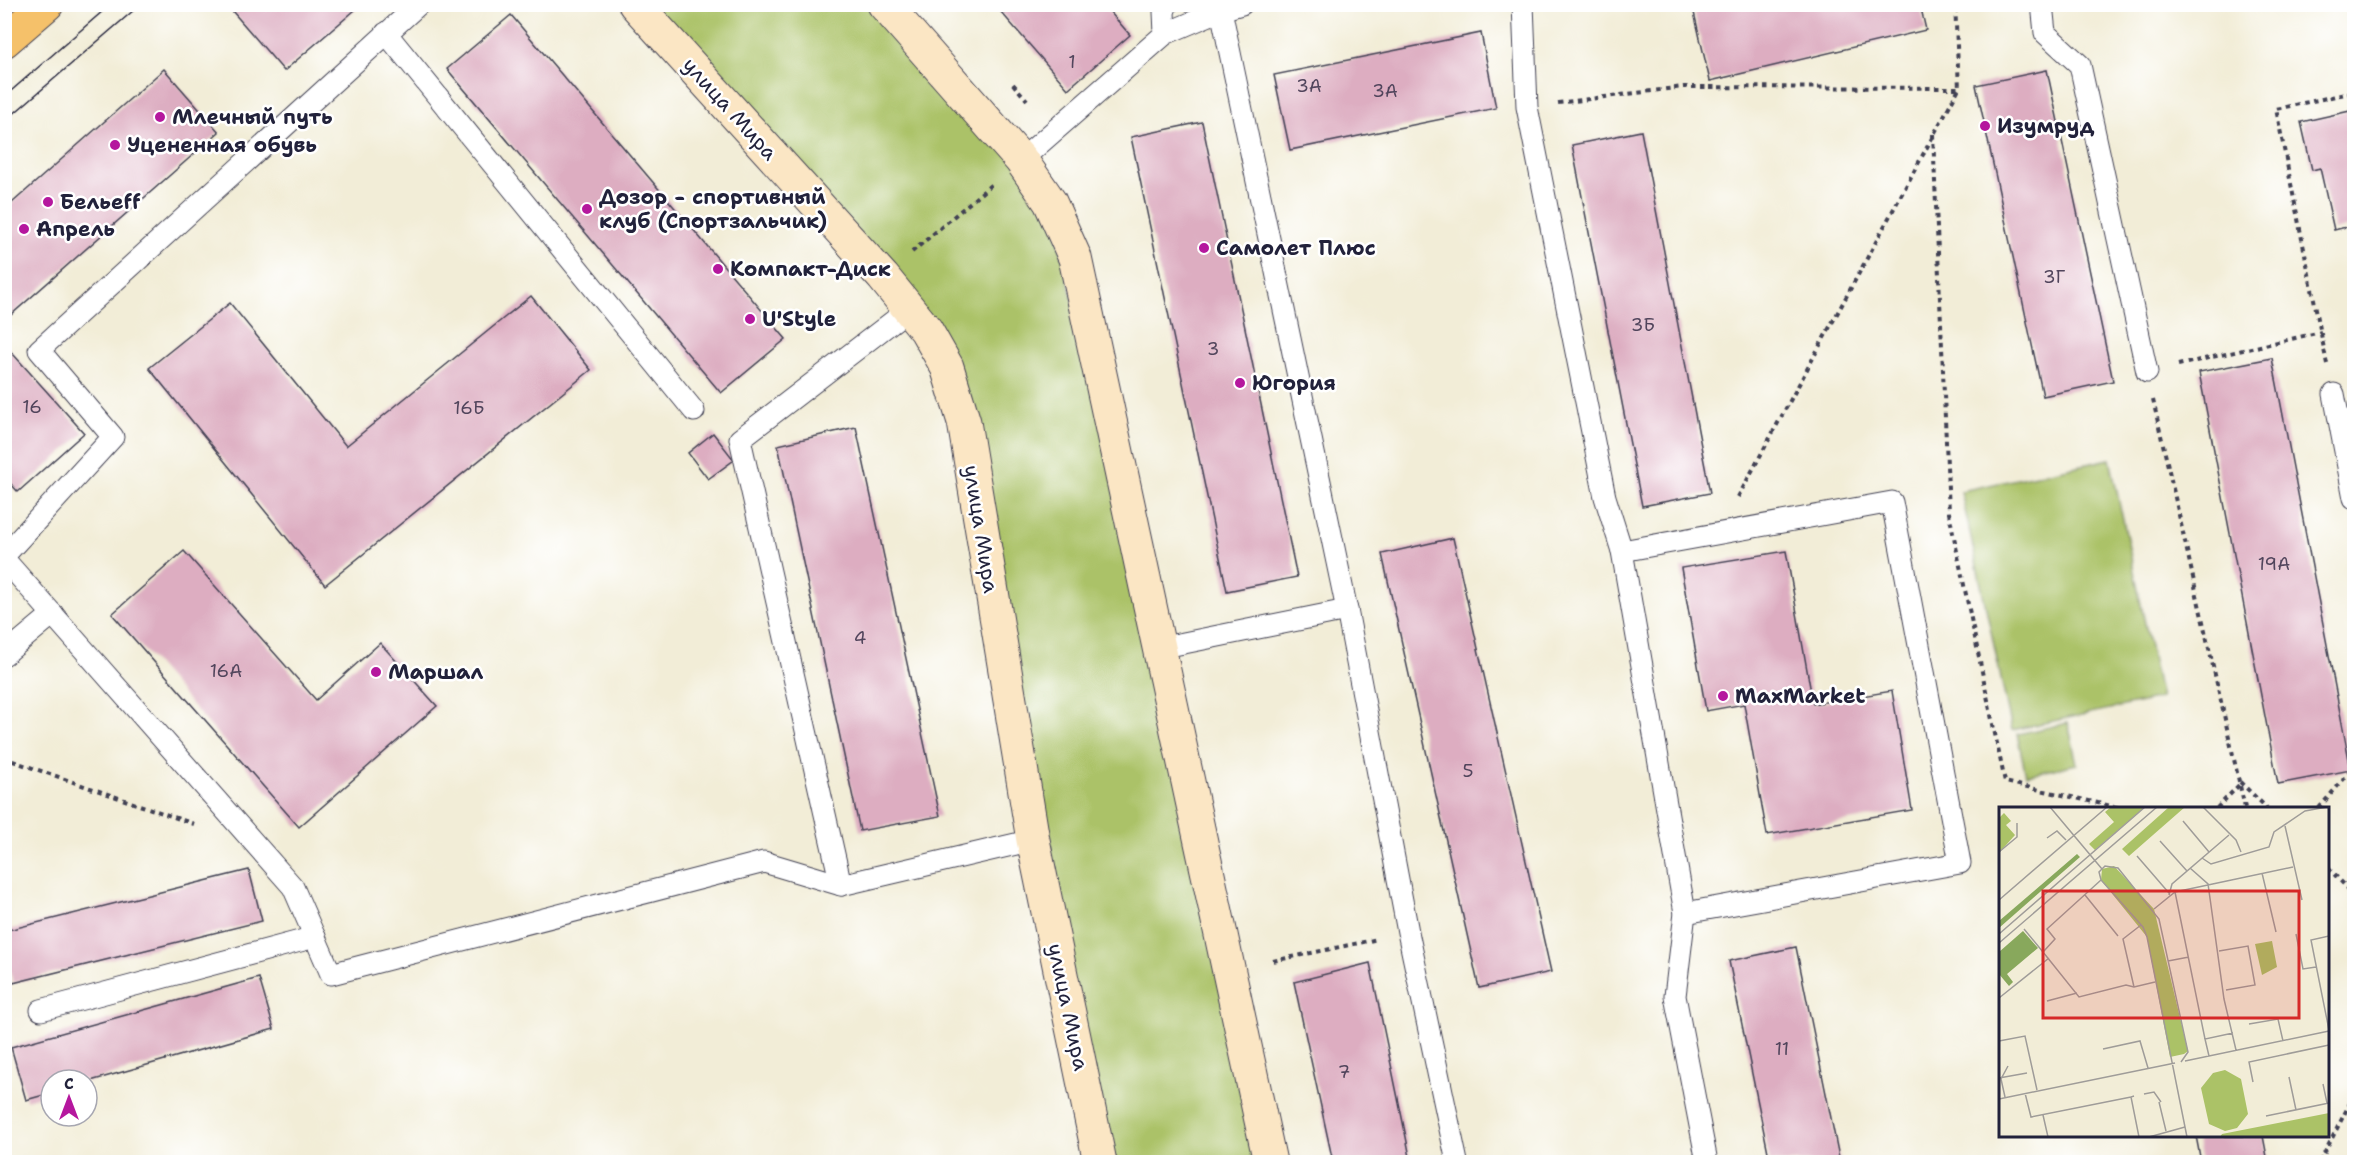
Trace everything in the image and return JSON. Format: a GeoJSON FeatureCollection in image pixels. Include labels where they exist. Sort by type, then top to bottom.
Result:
{"type":"FeatureCollection","features":[{"type":"Feature","properties":{"kind":"main road"},"geometry":{"type":"LineString","coordinates":[[4,41],[47,4]]}},
{"type":"Feature","properties":{"kind":"street","name":"улица Мира"},"geometry":{"type":"LineString","coordinates":[[635,4],[883,277],[926,330],[947,367],[964,422],[1033,840],[1100,1162]]}},
{"type":"Feature","properties":{"kind":"street"},"geometry":{"type":"LineString","coordinates":[[884,4],[1021,159],[1050,202],[1075,258],[1270,1162]]}},
{"type":"Feature","properties":{"kind":"lane"},"geometry":{"type":"LineString","coordinates":[[419,4],[39,350],[113,437],[4,557],[293,887],[331,974],[764,862],[841,885],[1033,840]]}},
{"type":"Feature","properties":{"kind":"lane"},"geometry":{"type":"LineString","coordinates":[[1021,159],[1165,34],[1221,10],[1242,4]]}},
{"type":"Feature","properties":{"kind":"lane"},"geometry":{"type":"LineString","coordinates":[[1523,4],[1527,107],[1605,497],[1622,551],[1685,913],[1675,996],[1707,1162]]}},
{"type":"Feature","properties":{"kind":"lane"},"geometry":{"type":"LineString","coordinates":[[2042,4],[2045,33],[2080,65],[2147,372]]}},
{"type":"Feature","properties":{"kind":"lane"},"geometry":{"type":"LineString","coordinates":[[1163,7],[1165,34]]}},
{"type":"Feature","properties":{"kind":"lane"},"geometry":{"type":"LineString","coordinates":[[1221,10],[1347,610],[1408,932],[1457,1162]]}},
{"type":"Feature","properties":{"kind":"lane"},"geometry":{"type":"LineString","coordinates":[[386,33],[694,411]]}},
{"type":"Feature","properties":{"kind":"lane"},"geometry":{"type":"LineString","coordinates":[[841,885],[740,439],[909,309]]}},
{"type":"Feature","properties":{"kind":"lane"},"geometry":{"type":"LineString","coordinates":[[2334,394],[2355,498]]}},
{"type":"Feature","properties":{"kind":"lane"},"geometry":{"type":"LineString","coordinates":[[1622,551],[1892,502],[1960,863],[1685,913]]}},
{"type":"Feature","properties":{"kind":"lane"},"geometry":{"type":"LineString","coordinates":[[1159,648],[1347,610]]}},
{"type":"Feature","properties":{"kind":"lane"},"geometry":{"type":"LineString","coordinates":[[4,655],[53,614]]}},
{"type":"Feature","properties":{"kind":"lane"},"geometry":{"type":"LineString","coordinates":[[41,1010],[315,937]]}},
{"type":"Feature","properties":{"kind":"path"},"geometry":{"type":"LineString","coordinates":[[1736,501],[1959,88],[1955,4]]}},
{"type":"Feature","properties":{"kind":"path"},"geometry":{"type":"LineString","coordinates":[[1013,84],[1027,100]]}},
{"type":"Feature","properties":{"kind":"path"},"geometry":{"type":"LineString","coordinates":[[1527,107],[1683,87],[1959,88]]}},
{"type":"Feature","properties":{"kind":"path"},"geometry":{"type":"LineString","coordinates":[[2334,394],[2276,109],[2355,92]]}},
{"type":"Feature","properties":{"kind":"path"},"geometry":{"type":"LineString","coordinates":[[1933,134],[1949,513],[2005,782],[2116,807]]}},
{"type":"Feature","properties":{"kind":"path"},"geometry":{"type":"LineString","coordinates":[[883,277],[1021,159]]}},
{"type":"Feature","properties":{"kind":"path"},"geometry":{"type":"LineString","coordinates":[[2245,807],[2147,372],[2321,332]]}},
{"type":"Feature","properties":{"kind":"path"},"geometry":{"type":"LineString","coordinates":[[4,758],[202,827]]}},
{"type":"Feature","properties":{"kind":"path"},"geometry":{"type":"LineString","coordinates":[[2320,807],[2355,767]]}},
{"type":"Feature","properties":{"kind":"path"},"geometry":{"type":"LineString","coordinates":[[2218,807],[2239,782]]}},
{"type":"Feature","properties":{"kind":"path"},"geometry":{"type":"LineString","coordinates":[[2239,782],[2266,807]]}},
{"type":"Feature","properties":{"kind":"path"},"geometry":{"type":"LineString","coordinates":[[2329,869],[2355,895]]}},
{"type":"Feature","properties":{"kind":"path"},"geometry":{"type":"LineString","coordinates":[[1273,961],[1408,932]]}},
{"type":"Feature","properties":{"kind":"path"},"geometry":{"type":"LineString","coordinates":[[2320,1162],[2355,1095]]}},
{"type":"Feature","properties":{"kind":"green space"},"geometry":{"type":"Polygon","coordinates":[[[635,5],[884,5],[1050,202],[1270,1162],[1100,1162],[947,367],[635,5]]]}},
{"type":"Feature","properties":{"kind":"green space"},"geometry":{"type":"Polygon","coordinates":[[[2110,459],[2161,698],[2012,730],[1961,491],[2110,459]]]}},
{"type":"Feature","properties":{"kind":"green space"},"geometry":{"type":"Polygon","coordinates":[[[2068,723],[2077,764],[2026,775],[2017,734],[2068,723]]]}},
{"type":"Feature","properties":{"kind":"building"},"geometry":{"type":"Polygon","coordinates":[[[242,4],[362,4],[284,71],[233,12],[242,4]]]}},
{"type":"Feature","properties":{"kind":"building"},"geometry":{"type":"Polygon","coordinates":[[[994,4],[1103,4],[1130,35],[1068,89],[994,4]]]}},
{"type":"Feature","properties":{"kind":"building"},"geometry":{"type":"Polygon","coordinates":[[[1692,4],[1920,4],[1926,30],[1710,81],[1692,4]]]}},
{"type":"Feature","properties":{"kind":"building"},"geometry":{"type":"Polygon","coordinates":[[[511,15],[786,339],[721,393],[447,69],[511,15]]]}},
{"type":"Feature","properties":{"kind":"building"},"geometry":{"type":"Polygon","coordinates":[[[1481,33],[1496,108],[1290,150],[1274,75],[1481,33]]]}},
{"type":"Feature","properties":{"kind":"building"},"geometry":{"type":"Polygon","coordinates":[[[164,69],[219,132],[4,321],[4,210],[164,69]]]}},
{"type":"Feature","properties":{"kind":"building"},"geometry":{"type":"Polygon","coordinates":[[[2047,70],[2113,381],[2043,396],[1976,85],[2047,70]]]}},
{"type":"Feature","properties":{"kind":"building"},"geometry":{"type":"Polygon","coordinates":[[[2350,111],[2354,133],[2354,225],[2334,230],[2320,168],[2312,170],[2301,122],[2350,111]]]}},
{"type":"Feature","properties":{"kind":"building"},"geometry":{"type":"Polygon","coordinates":[[[1202,122],[1297,577],[1227,591],[1131,137],[1202,122]]]}},
{"type":"Feature","properties":{"kind":"building"},"geometry":{"type":"Polygon","coordinates":[[[1641,131],[1710,493],[1642,506],[1572,145],[1641,131]]]}},
{"type":"Feature","properties":{"kind":"building"},"geometry":{"type":"Polygon","coordinates":[[[531,296],[591,370],[325,585],[149,368],[230,303],[346,446],[531,296]]]}},
{"type":"Feature","properties":{"kind":"building"},"geometry":{"type":"Polygon","coordinates":[[[4,344],[84,433],[18,492],[4,476],[4,344]]]}},
{"type":"Feature","properties":{"kind":"building"},"geometry":{"type":"Polygon","coordinates":[[[2272,358],[2351,770],[2278,784],[2199,372],[2272,358]]]}},
{"type":"Feature","properties":{"kind":"building"},"geometry":{"type":"Polygon","coordinates":[[[856,427],[940,816],[860,831],[778,445],[856,427]]]}},
{"type":"Feature","properties":{"kind":"building"},"geometry":{"type":"Polygon","coordinates":[[[713,433],[734,460],[708,479],[688,453],[713,433]]]}},
{"type":"Feature","properties":{"kind":"building"},"geometry":{"type":"Polygon","coordinates":[[[1453,538],[1551,972],[1479,988],[1382,554],[1453,538]]]}},
{"type":"Feature","properties":{"kind":"building"},"geometry":{"type":"Polygon","coordinates":[[[184,551],[316,700],[380,643],[437,706],[299,827],[112,614],[184,551]]]}},
{"type":"Feature","properties":{"kind":"building"},"geometry":{"type":"Polygon","coordinates":[[[1786,551],[1813,704],[1892,691],[1912,810],[1767,835],[1744,704],[1706,711],[1681,568],[1786,551]]]}},
{"type":"Feature","properties":{"kind":"building"},"geometry":{"type":"Polygon","coordinates":[[[249,870],[262,921],[13,983],[4,949],[4,931],[249,870]]]}},
{"type":"Feature","properties":{"kind":"building"},"geometry":{"type":"Polygon","coordinates":[[[1796,947],[1840,1162],[1770,1162],[1729,961],[1796,947]]]}},
{"type":"Feature","properties":{"kind":"building"},"geometry":{"type":"Polygon","coordinates":[[[1370,963],[1411,1162],[1333,1162],[1294,982],[1370,963]]]}},
{"type":"Feature","properties":{"kind":"building"},"geometry":{"type":"Polygon","coordinates":[[[259,978],[274,1029],[99,1079],[99,1068],[39,1068],[39,1096],[26,1100],[11,1047],[259,978]]]}},
{"type":"Feature","properties":{"kind":"building"},"geometry":{"type":"Polygon","coordinates":[[[2196,1137],[2263,1137],[2268,1162],[2201,1162],[2196,1137]]]}},
{"type":"Feature","properties":{"kind":"tram line"},"geometry":{"type":"LineString","coordinates":[[4,97],[111,4]]}},
{"type":"Feature","properties":{"kind":"tram line"},"geometry":{"type":"LineString","coordinates":[[4,122],[141,4]]}},
{"type":"Feature","properties":{"kind":"place","name":"Млечный путь"},"geometry":{"type":"Point","coordinates":[160,117]}},
{"type":"Feature","properties":{"kind":"place","name":"Изумруд"},"geometry":{"type":"Point","coordinates":[1985,126]}},
{"type":"Feature","properties":{"kind":"place","name":"Уцененная обувь"},"geometry":{"type":"Point","coordinates":[115,145]}},
{"type":"Feature","properties":{"kind":"place","name":"Бельеff"},"geometry":{"type":"Point","coordinates":[48,202]}},
{"type":"Feature","properties":{"kind":"place","name":"Дозор - спортивный клуб (Спортзальчик)"},"geometry":{"type":"Point","coordinates":[587,209]}},
{"type":"Feature","properties":{"kind":"place","name":"Апрель"},"geometry":{"type":"Point","coordinates":[24,229]}},
{"type":"Feature","properties":{"kind":"place","name":"Самолет Плюс"},"geometry":{"type":"Point","coordinates":[1204,248]}},
{"type":"Feature","properties":{"kind":"place","name":"Компакт-Диск"},"geometry":{"type":"Point","coordinates":[718,269]}},
{"type":"Feature","properties":{"kind":"place","name":"U'Style"},"geometry":{"type":"Point","coordinates":[750,319]}},
{"type":"Feature","properties":{"kind":"place","name":"Югория"},"geometry":{"type":"Point","coordinates":[1240,383]}},
{"type":"Feature","properties":{"kind":"place","name":"Маршал"},"geometry":{"type":"Point","coordinates":[376,672]}},
{"type":"Feature","properties":{"kind":"place","name":"MaxMarket"},"geometry":{"type":"Point","coordinates":[1723,696]}}]}
